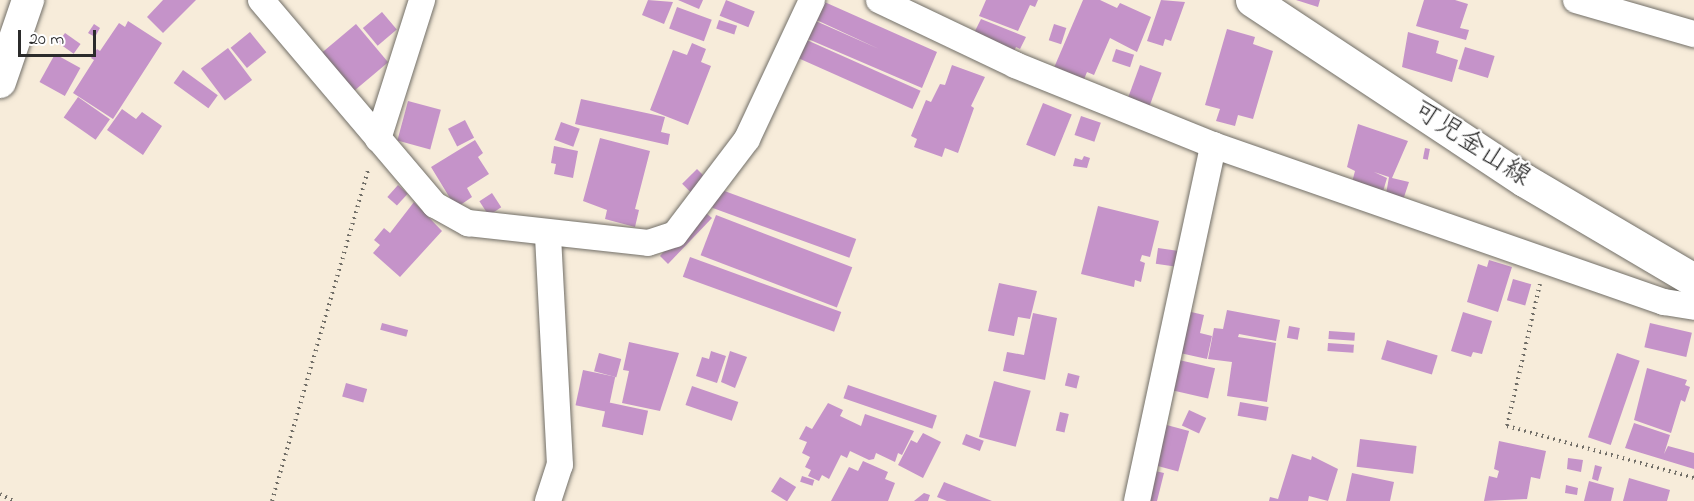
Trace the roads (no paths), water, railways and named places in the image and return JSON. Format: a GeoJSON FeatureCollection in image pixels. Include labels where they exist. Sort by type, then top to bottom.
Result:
{"type":"FeatureCollection","features":[{"type":"Feature","properties":{"kind":"main road","name":"可児金山線"},"geometry":{"type":"LineString","coordinates":[[1252,0],[1524,180],[1694,280]]}},
{"type":"Feature","properties":{"kind":"street"},"geometry":{"type":"LineString","coordinates":[[0,82],[28,0]]}},
{"type":"Feature","properties":{"kind":"street"},"geometry":{"type":"LineString","coordinates":[[261,0],[435,206],[468,223],[648,243],[675,234],[747,138],[812,0]]}},
{"type":"Feature","properties":{"kind":"street"},"geometry":{"type":"LineString","coordinates":[[378,139],[422,0]]}},
{"type":"Feature","properties":{"kind":"street"},"geometry":{"type":"LineString","coordinates":[[879,0],[1015,65],[1213,145],[1664,302],[1694,307]]}},
{"type":"Feature","properties":{"kind":"street"},"geometry":{"type":"LineString","coordinates":[[1576,0],[1694,34]]}},
{"type":"Feature","properties":{"kind":"street"},"geometry":{"type":"LineString","coordinates":[[1137,501],[1213,145]]}},
{"type":"Feature","properties":{"kind":"street"},"geometry":{"type":"LineString","coordinates":[[548,233],[560,465],[548,501]]}}]}
